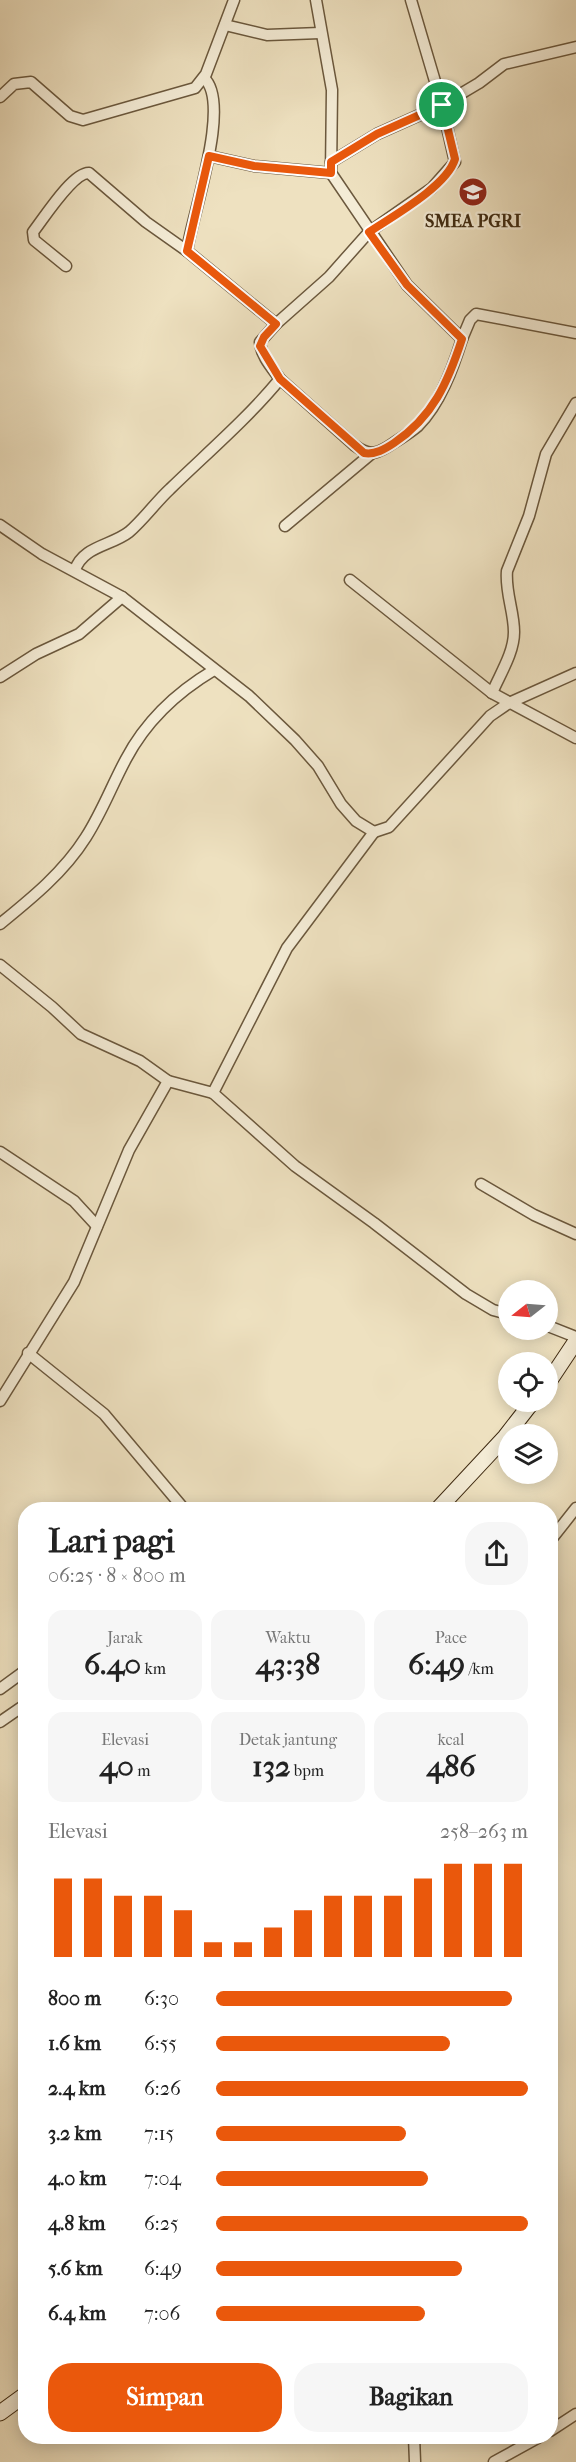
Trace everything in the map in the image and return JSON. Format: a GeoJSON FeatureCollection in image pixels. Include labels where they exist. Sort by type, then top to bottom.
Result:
{"type":"FeatureCollection","features":[{"type":"Feature","properties":{"kind":"street"},"geometry":{"type":"LineString","coordinates":[[0,97],[14,84],[31,82],[70,116],[83,120],[195,88],[204,78],[234,0]]}},
{"type":"Feature","properties":{"kind":"street"},"geometry":{"type":"LineString","coordinates":[[316,0],[320,33],[332,90],[331,167],[369,232],[407,285],[462,339]]}},
{"type":"Feature","properties":{"kind":"street"},"geometry":{"type":"LineString","coordinates":[[371,454],[364,453],[354,445],[280,379],[260,346],[264,337],[276,324],[329,278],[369,232],[424,194],[453,165],[455,159],[442,105],[411,0]]}},
{"type":"Feature","properties":{"kind":"street"},"geometry":{"type":"LineString","coordinates":[[225,25],[267,35],[320,33]]}},
{"type":"Feature","properties":{"kind":"street"},"geometry":{"type":"LineString","coordinates":[[209,156],[254,166],[331,167],[377,134],[442,105],[479,83],[504,64],[576,47]]}},
{"type":"Feature","properties":{"kind":"street"},"geometry":{"type":"LineString","coordinates":[[187,251],[209,156],[214,122],[212,88],[204,78]]}},
{"type":"Feature","properties":{"kind":"street"},"geometry":{"type":"LineString","coordinates":[[66,266],[34,240],[33,232],[74,180],[83,172],[92,174],[146,222],[187,251],[276,324]]}},
{"type":"Feature","properties":{"kind":"street"},"geometry":{"type":"LineString","coordinates":[[285,526],[371,454],[389,446],[418,425],[442,389],[470,320],[476,314],[576,333]]}},
{"type":"Feature","properties":{"kind":"street"},"geometry":{"type":"LineString","coordinates":[[75,570],[81,558],[99,546],[121,537],[138,524],[162,496],[251,412],[280,379]]}},
{"type":"Feature","properties":{"kind":"street"},"geometry":{"type":"LineString","coordinates":[[492,693],[514,640],[514,623],[507,591],[507,571],[529,516],[546,454],[576,403]]}},
{"type":"Feature","properties":{"kind":"street"},"geometry":{"type":"LineString","coordinates":[[0,525],[42,554],[122,597],[249,696],[295,740],[318,766],[341,804],[356,820],[374,832]]}},
{"type":"Feature","properties":{"kind":"street"},"geometry":{"type":"LineString","coordinates":[[350,580],[492,693],[576,738]]}},
{"type":"Feature","properties":{"kind":"street"},"geometry":{"type":"LineString","coordinates":[[0,677],[36,654],[78,634],[122,597]]}},
{"type":"Feature","properties":{"kind":"street"},"geometry":{"type":"LineString","coordinates":[[0,924],[44,888],[66,865],[96,821],[126,759],[145,730],[172,698],[214,670]]}},
{"type":"Feature","properties":{"kind":"street"},"geometry":{"type":"LineString","coordinates":[[213,1093],[287,948],[374,832],[389,826],[484,721],[509,703],[576,673]]}},
{"type":"Feature","properties":{"kind":"street"},"geometry":{"type":"LineString","coordinates":[[0,965],[81,1034],[140,1061],[168,1081],[213,1093],[295,1166],[406,1246],[466,1294],[498,1311]]}},
{"type":"Feature","properties":{"kind":"street"},"geometry":{"type":"LineString","coordinates":[[0,1401],[74,1282],[129,1150],[168,1081]]}},
{"type":"Feature","properties":{"kind":"street"},"geometry":{"type":"LineString","coordinates":[[0,1152],[75,1201],[96,1226]]}},
{"type":"Feature","properties":{"kind":"street"},"geometry":{"type":"LineString","coordinates":[[481,1184],[534,1215],[576,1234]]}},
{"type":"Feature","properties":{"kind":"street"},"geometry":{"type":"LineString","coordinates":[[558,1330],[576,1336]]}},
{"type":"Feature","properties":{"kind":"street"},"geometry":{"type":"LineString","coordinates":[[558,1368],[576,1341]]}},
{"type":"Feature","properties":{"kind":"street"},"geometry":{"type":"LineString","coordinates":[[28,1353],[104,1414],[178,1502]]}},
{"type":"Feature","properties":{"kind":"street"},"geometry":{"type":"LineString","coordinates":[[445,1502],[505,1437],[524,1412]]}},
{"type":"Feature","properties":{"kind":"street"},"geometry":{"type":"LineString","coordinates":[[558,1531],[576,1509]]}},
{"type":"Feature","properties":{"kind":"street"},"geometry":{"type":"LineString","coordinates":[[0,1689],[18,1676]]}},
{"type":"Feature","properties":{"kind":"street"},"geometry":{"type":"LineString","coordinates":[[0,1722],[18,1710]]}},
{"type":"Feature","properties":{"kind":"street"},"geometry":{"type":"LineString","coordinates":[[0,2413],[18,2400]]}},
{"type":"Feature","properties":{"kind":"street"},"geometry":{"type":"LineString","coordinates":[[558,2426],[576,2414]]}},
{"type":"Feature","properties":{"kind":"street"},"geometry":{"type":"LineString","coordinates":[[414,2444],[415,2462]]}},
{"type":"Feature","properties":{"kind":"street"},"geometry":{"type":"LineString","coordinates":[[494,2462],[527,2444]]}},
{"type":"Feature","properties":{"kind":"place","name":"SMEA PGRI"},"geometry":{"type":"Point","coordinates":[473,192]}},
{"type":"Feature","properties":{"kind":"route"},"geometry":{"type":"LineString","coordinates":[[442,105],[455,162],[447,173],[424,194],[369,232],[407,285],[462,339],[442,389],[418,425],[389,446],[371,454],[364,453],[280,379],[266,359],[260,342],[276,324],[187,251],[195,210],[209,156],[254,166],[331,173],[331,162],[377,134],[442,105]]}}]}
